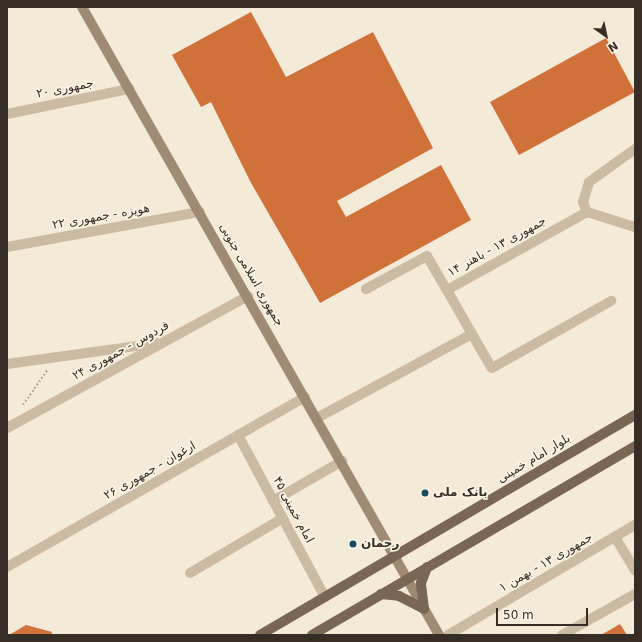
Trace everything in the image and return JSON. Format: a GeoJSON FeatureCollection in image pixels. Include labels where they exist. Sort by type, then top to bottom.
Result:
{"type":"FeatureCollection","features":[{"type":"Feature","properties":{"kind":"main road","name":"بلوار امام خمینی"},"geometry":{"type":"LineString","coordinates":[[260,635],[324,597],[395,558],[635,415]]}},
{"type":"Feature","properties":{"kind":"main road"},"geometry":{"type":"LineString","coordinates":[[312,635],[635,446]]}},
{"type":"Feature","properties":{"kind":"main road"},"geometry":{"type":"LineString","coordinates":[[424,609],[421,583],[427,567]]}},
{"type":"Feature","properties":{"kind":"main road"},"geometry":{"type":"LineString","coordinates":[[381,594],[399,596],[424,609]]}},
{"type":"Feature","properties":{"kind":"street","name":"جمهوری اسلامی جنوبی"},"geometry":{"type":"LineString","coordinates":[[82,7],[342,461],[439,635]]}},
{"type":"Feature","properties":{"kind":"street","name":"جمهوری ۲۰"},"geometry":{"type":"LineString","coordinates":[[7,114],[129,89]]}},
{"type":"Feature","properties":{"kind":"street"},"geometry":{"type":"LineString","coordinates":[[635,149],[589,182],[583,202],[587,212],[635,226]]}},
{"type":"Feature","properties":{"kind":"street","name":"هویزه - جمهوری ۲۲"},"geometry":{"type":"LineString","coordinates":[[7,247],[200,212]]}},
{"type":"Feature","properties":{"kind":"street","name":"جمهوری ۱۳ - باهنر ۱۴"},"geometry":{"type":"LineString","coordinates":[[587,212],[447,290],[492,368],[611,301]]}},
{"type":"Feature","properties":{"kind":"street"},"geometry":{"type":"LineString","coordinates":[[366,290],[427,256],[447,290]]}},
{"type":"Feature","properties":{"kind":"street","name":"فردوس - جمهوری ۲۴"},"geometry":{"type":"LineString","coordinates":[[7,428],[248,296]]}},
{"type":"Feature","properties":{"kind":"street"},"geometry":{"type":"LineString","coordinates":[[317,418],[472,334]]}},
{"type":"Feature","properties":{"kind":"street"},"geometry":{"type":"LineString","coordinates":[[7,364],[165,342]]}},
{"type":"Feature","properties":{"kind":"street","name":"ارغوان - جمهوری ۲۶"},"geometry":{"type":"LineString","coordinates":[[7,567],[305,397]]}},
{"type":"Feature","properties":{"kind":"street","name":"امام خمینی ۴۵"},"geometry":{"type":"LineString","coordinates":[[238,435],[324,597]]}},
{"type":"Feature","properties":{"kind":"street"},"geometry":{"type":"LineString","coordinates":[[273,501],[342,461]]}},
{"type":"Feature","properties":{"kind":"street"},"geometry":{"type":"LineString","coordinates":[[190,573],[282,518]]}},
{"type":"Feature","properties":{"kind":"street","name":"جمهوری ۱۳ - بهمن ۱"},"geometry":{"type":"LineString","coordinates":[[448,635],[635,525]]}},
{"type":"Feature","properties":{"kind":"street"},"geometry":{"type":"LineString","coordinates":[[615,537],[635,570]]}},
{"type":"Feature","properties":{"kind":"street"},"geometry":{"type":"LineString","coordinates":[[562,635],[635,594]]}},
{"type":"Feature","properties":{"kind":"path"},"geometry":{"type":"LineString","coordinates":[[22,408],[56,357]]}},
{"type":"Feature","properties":{"kind":"building"},"geometry":{"type":"Polygon","coordinates":[[[251,12],[286,77],[373,32],[433,148],[337,201],[346,217],[441,165],[471,220],[320,303],[250,181],[211,102],[201,107],[172,55],[251,12]]]}},
{"type":"Feature","properties":{"kind":"building"},"geometry":{"type":"Polygon","coordinates":[[[606,38],[635,92],[519,155],[490,102],[606,38]]]}},
{"type":"Feature","properties":{"kind":"building"},"geometry":{"type":"Polygon","coordinates":[[[620,624],[627,635],[601,635],[620,624]]]}},
{"type":"Feature","properties":{"kind":"building"},"geometry":{"type":"Polygon","coordinates":[[[26,625],[52,632],[51,635],[9,635],[26,625]]]}},
{"type":"Feature","properties":{"kind":"place","name":"بانک ملی"},"geometry":{"type":"Point","coordinates":[425,493]}},
{"type":"Feature","properties":{"kind":"place","name":"رحمان"},"geometry":{"type":"Point","coordinates":[353,544]}}]}
